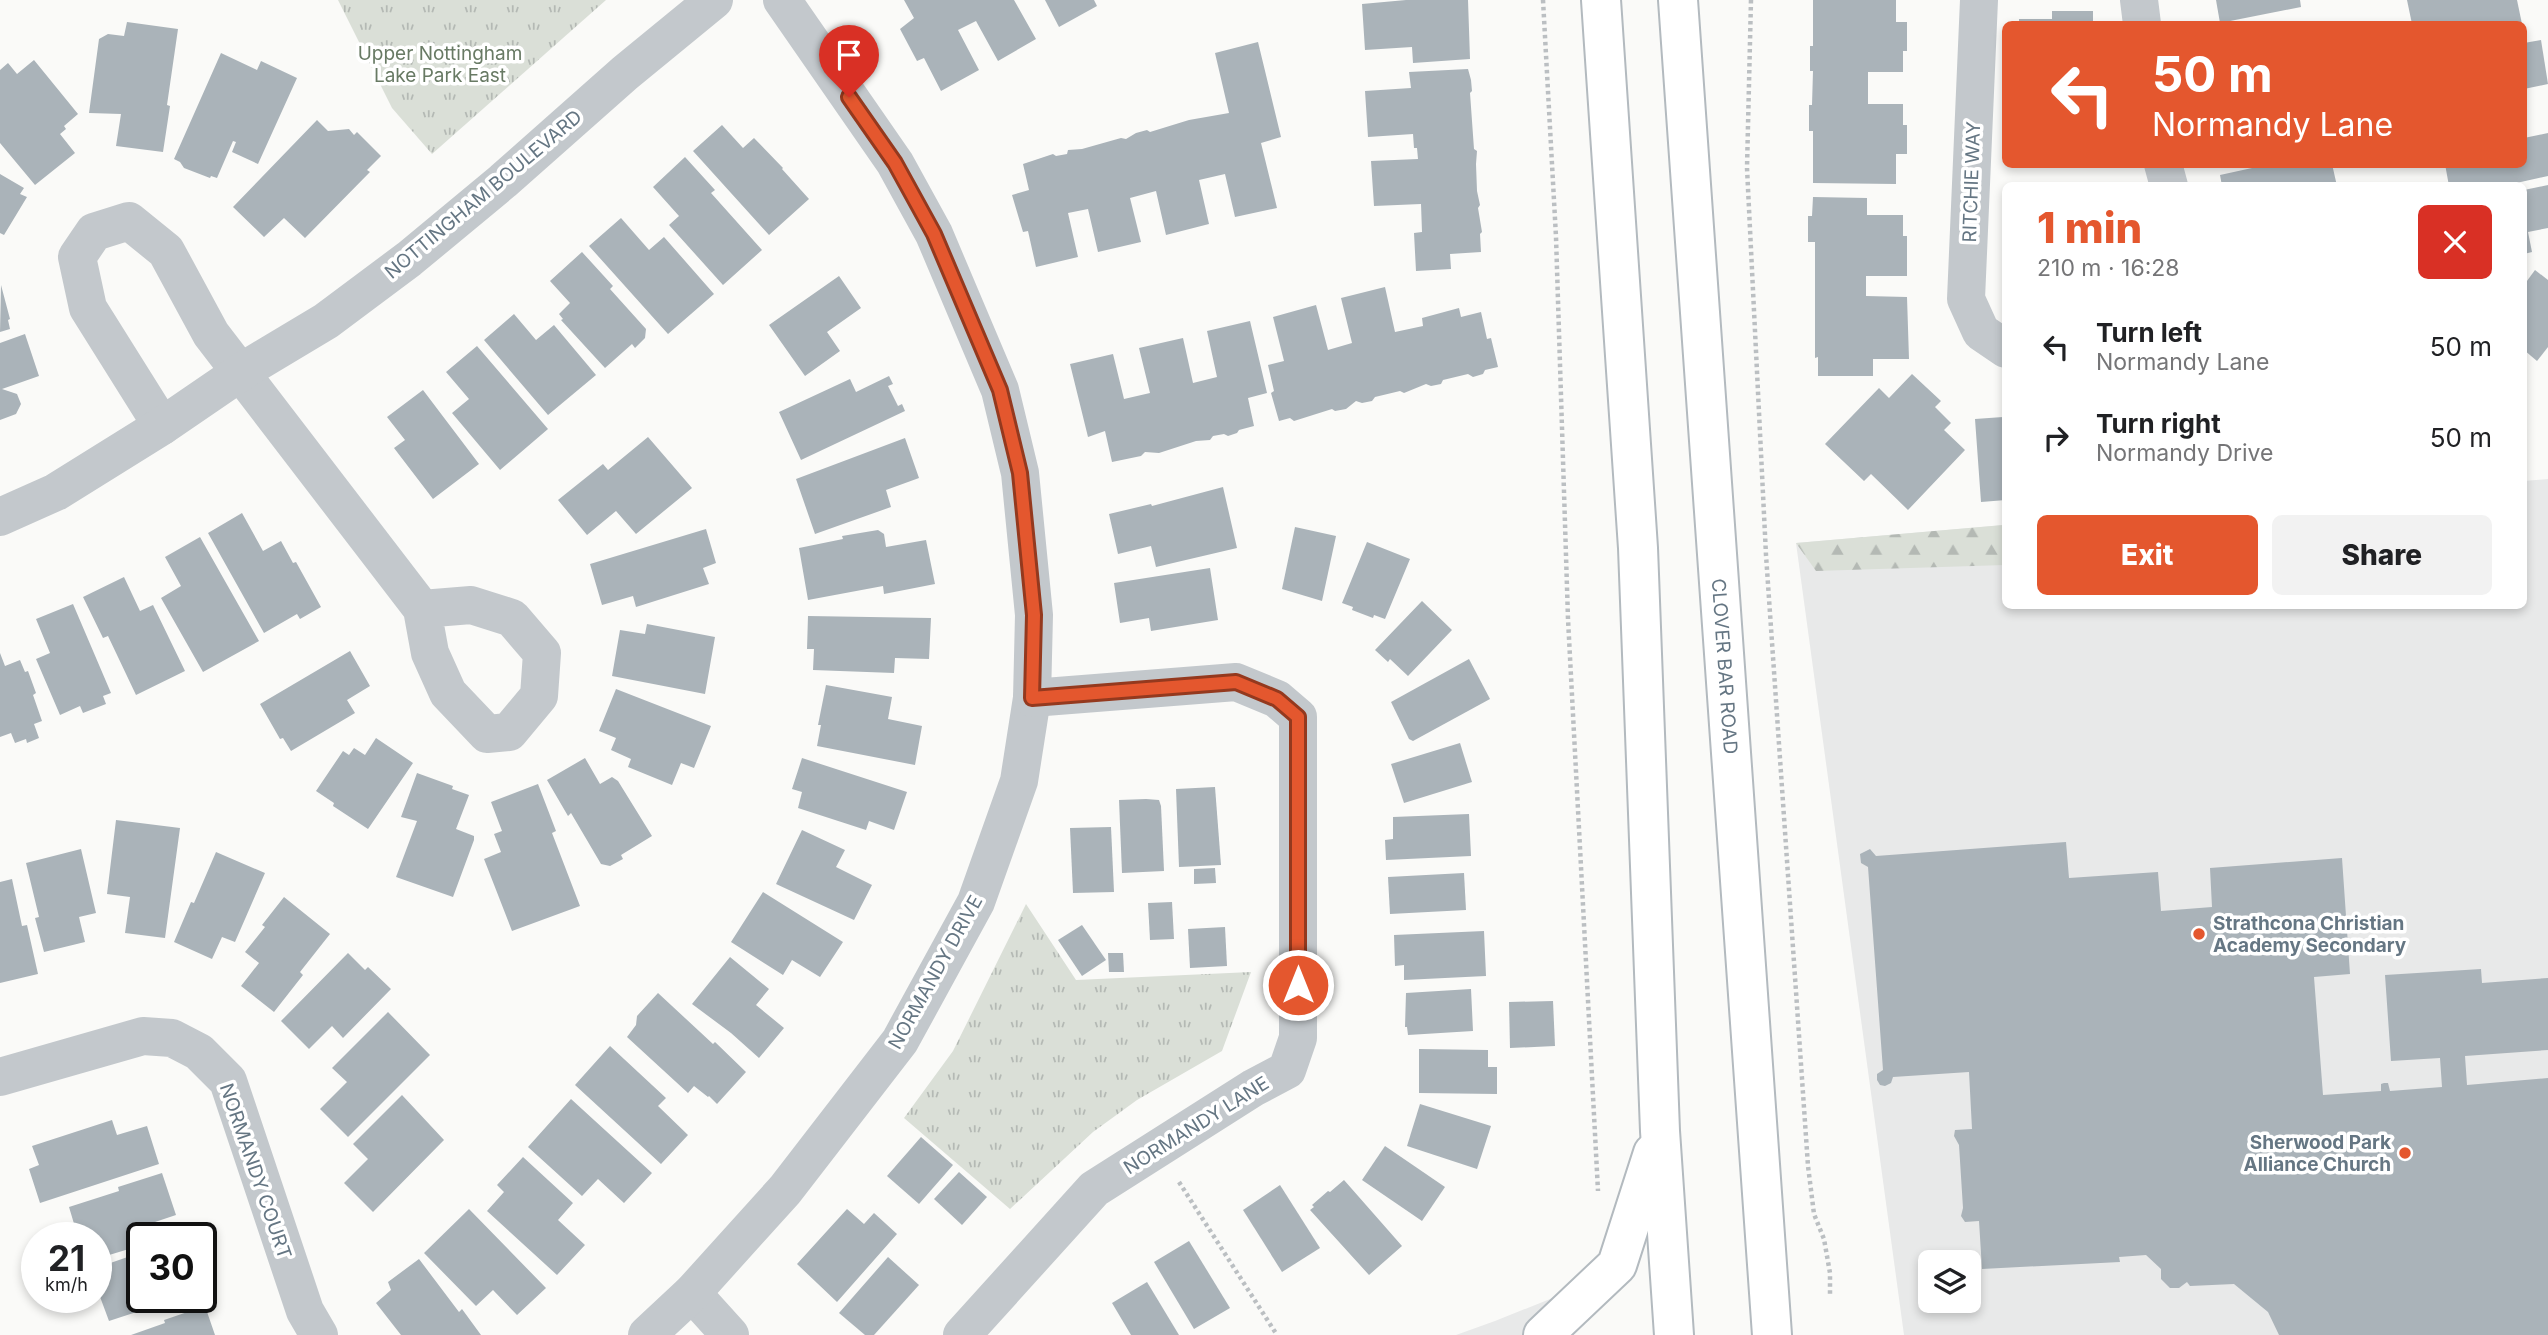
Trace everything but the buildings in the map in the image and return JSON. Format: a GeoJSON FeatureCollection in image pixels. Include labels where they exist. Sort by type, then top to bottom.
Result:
{"type":"FeatureCollection","features":[{"type":"Feature","properties":{"kind":"main road"},"geometry":{"type":"LineString","coordinates":[[1601,0],[1638,548],[1660,1131],[1674,1335]]}},
{"type":"Feature","properties":{"kind":"main road","name":"CLOVER BAR ROAD"},"geometry":{"type":"LineString","coordinates":[[1680,5],[1772,1335]]}},
{"type":"Feature","properties":{"kind":"main road"},"geometry":{"type":"LineString","coordinates":[[1544,1335],[1617,1265],[1660,1131]]}},
{"type":"Feature","properties":{"kind":"street","name":"NOTTINGHAM BOULEVARD"},"geometry":{"type":"LineString","coordinates":[[0,517],[56,492],[162,426],[241,372],[326,321],[409,259],[714,0]]}},
{"type":"Feature","properties":{"kind":"street","name":"NORMANDY DRIVE"},"geometry":{"type":"LineString","coordinates":[[647,1335],[692,1293],[785,1190],[900,1041],[976,902],[1019,781],[1032,698],[1034,615],[1020,473],[1000,390],[934,234],[895,163],[782,0]]}},
{"type":"Feature","properties":{"kind":"street","name":"RITCHIE WAY"},"geometry":{"type":"LineString","coordinates":[[1979,0],[1966,299],[1981,331],[2002,346]]}},
{"type":"Feature","properties":{"kind":"street"},"geometry":{"type":"LineString","coordinates":[[2139,0],[2142,21]]}},
{"type":"Feature","properties":{"kind":"street"},"geometry":{"type":"LineString","coordinates":[[162,426],[88,308],[77,257],[94,232],[129,221],[166,251],[211,334],[422,609]]}},
{"type":"Feature","properties":{"kind":"street","name":"NORMANDY LANE"},"geometry":{"type":"LineString","coordinates":[[962,1335],[1094,1189],[1253,1088],[1287,1070],[1298,1038],[1298,717],[1277,699],[1236,682],[1032,698]]}},
{"type":"Feature","properties":{"kind":"street","name":"NORMANDY COURT"},"geometry":{"type":"LineString","coordinates":[[0,1077],[143,1036],[172,1038],[199,1052],[228,1081],[305,1311],[318,1335]]}},
{"type":"Feature","properties":{"kind":"street"},"geometry":{"type":"LineString","coordinates":[[692,1293],[730,1335]]}},
{"type":"Feature","properties":{"kind":"path"},"geometry":{"type":"LineString","coordinates":[[1543,0],[1556,237],[1570,646],[1598,1198]]}},
{"type":"Feature","properties":{"kind":"path"},"geometry":{"type":"LineString","coordinates":[[1751,0],[1747,168],[1766,555],[1808,1166],[1814,1214],[1825,1239],[1830,1297]]}},
{"type":"Feature","properties":{"kind":"path"},"geometry":{"type":"LineString","coordinates":[[1174,1173],[1277,1335]]}},
{"type":"Feature","properties":{"kind":"shaded area","name":"Strathcona Christian Academy Secondary"},"geometry":{"type":"Polygon","coordinates":[[[2548,479],[2548,1335],[1904,1335],[1796,543],[2002,525],[2002,609],[2527,609],[2527,481],[2548,479]]]}},
{"type":"Feature","properties":{"kind":"shaded area"},"geometry":{"type":"Polygon","coordinates":[[[1555,1297],[1558,1335],[1456,1335],[1495,1321],[1555,1297]]]}},
{"type":"Feature","properties":{"kind":"green space","name":"Upper Nottingham Lake Park East"},"geometry":{"type":"Polygon","coordinates":[[[338,0],[606,0],[432,154],[392,108],[338,0]]]}},
{"type":"Feature","properties":{"kind":"green space"},"geometry":{"type":"Polygon","coordinates":[[[2002,525],[2002,565],[1816,571],[1796,543],[2002,525]]]}},
{"type":"Feature","properties":{"kind":"green space"},"geometry":{"type":"Polygon","coordinates":[[[1026,904],[1076,980],[1251,972],[1222,1051],[1137,1100],[1093,1132],[1010,1209],[904,1118],[953,1051],[1026,904]]]}},
{"type":"Feature","properties":{"kind":"place","name":"Strathcona Christian Academy Secondary"},"geometry":{"type":"Point","coordinates":[2199,934]}},
{"type":"Feature","properties":{"kind":"place","name":"Sherwood Park Alliance Church"},"geometry":{"type":"Point","coordinates":[2405,1153]}},
{"type":"Feature","properties":{"kind":"route"},"geometry":{"type":"LineString","coordinates":[[849,97],[895,163],[934,234],[1000,390],[1020,473],[1034,615],[1032,698],[1236,682],[1277,699],[1298,717],[1298,985]]}}]}
